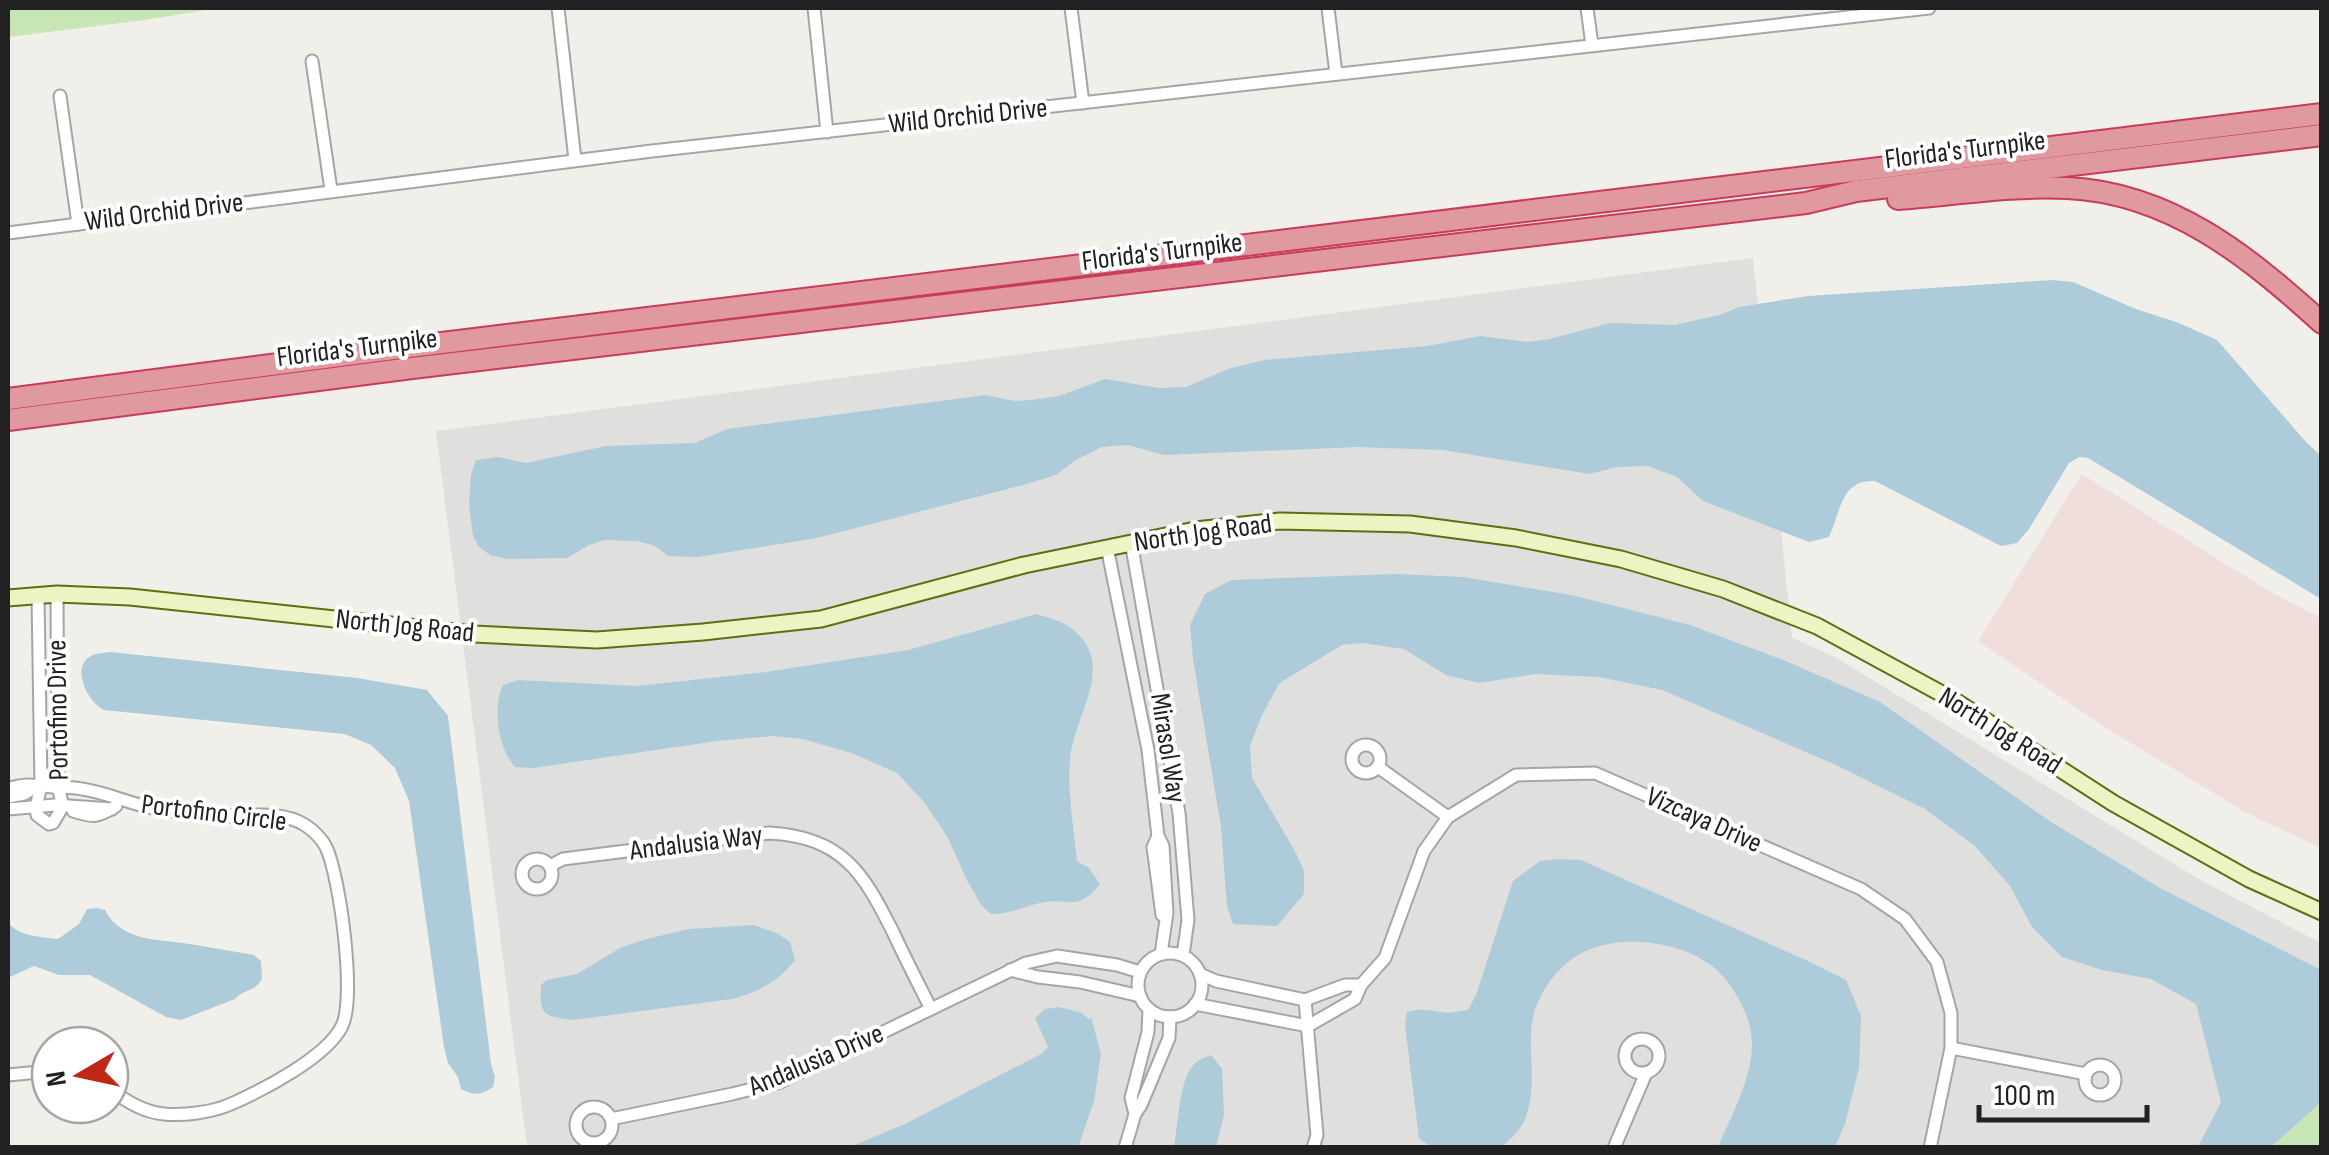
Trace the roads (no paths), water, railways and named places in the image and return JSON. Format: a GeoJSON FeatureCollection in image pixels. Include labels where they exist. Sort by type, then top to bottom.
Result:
{"type":"FeatureCollection","features":[{"type":"Feature","properties":{"kind":"highway","name":"Florida's Turnpike"},"geometry":{"type":"LineString","coordinates":[[8,399],[2322,114]]}},
{"type":"Feature","properties":{"kind":"highway","name":"Florida's Turnpike"},"geometry":{"type":"LineString","coordinates":[[8,420],[412,368],[1806,204],[1856,191],[2322,134]]}},
{"type":"Feature","properties":{"kind":"highway"},"geometry":{"type":"LineString","coordinates":[[1806,204],[2033,188],[2069,188],[2136,200],[2207,231],[2270,277],[2322,323]]}},
{"type":"Feature","properties":{"kind":"street"},"geometry":{"type":"LineString","coordinates":[[558,8],[575,160]]}},
{"type":"Feature","properties":{"kind":"street"},"geometry":{"type":"LineString","coordinates":[[814,8],[827,132]]}},
{"type":"Feature","properties":{"kind":"street"},"geometry":{"type":"LineString","coordinates":[[1072,8],[1082,103]]}},
{"type":"Feature","properties":{"kind":"street"},"geometry":{"type":"LineString","coordinates":[[1328,8],[1336,74]]}},
{"type":"Feature","properties":{"kind":"street"},"geometry":{"type":"LineString","coordinates":[[1587,8],[1592,45]]}},
{"type":"Feature","properties":{"kind":"street","name":"Wild Orchid Drive"},"geometry":{"type":"LineString","coordinates":[[8,233],[575,160],[1592,45],[1846,12],[1930,8]]}},
{"type":"Feature","properties":{"kind":"street"},"geometry":{"type":"LineString","coordinates":[[312,60],[330,190]]}},
{"type":"Feature","properties":{"kind":"street"},"geometry":{"type":"LineString","coordinates":[[60,96],[78,224]]}},
{"type":"Feature","properties":{"kind":"street","name":"North Jog Road"},"geometry":{"type":"LineString","coordinates":[[8,598],[57,594],[130,597],[468,634],[597,640],[821,619],[1024,564],[1196,530],[1280,521],[1410,524],[1516,538],[1621,559],[1723,589],[1817,626],[1955,701],[2113,803],[2249,880],[2322,912]]}},
{"type":"Feature","properties":{"kind":"street","name":"Mirasol Way"},"geometry":{"type":"LineString","coordinates":[[1131,542],[1178,813],[1188,920],[1183,955]]}},
{"type":"Feature","properties":{"kind":"street","name":"Mirasol Way"},"geometry":{"type":"LineString","coordinates":[[1106,547],[1148,750],[1158,836],[1154,858],[1165,930],[1161,954]]}},
{"type":"Feature","properties":{"kind":"street","name":"Portofino Drive"},"geometry":{"type":"LineString","coordinates":[[57,594],[58,787],[65,807]]}},
{"type":"Feature","properties":{"kind":"street","name":"Portofino Drive"},"geometry":{"type":"LineString","coordinates":[[36,806],[38,596]]}},
{"type":"Feature","properties":{"kind":"street"},"geometry":{"type":"LineString","coordinates":[[1378,766],[1448,817]]}},
{"type":"Feature","properties":{"kind":"street","name":"Vizcaya Drive"},"geometry":{"type":"LineString","coordinates":[[1308,1026],[1355,999],[1361,984],[1384,958],[1424,850],[1448,817],[1516,776],[1595,773],[1861,889],[1905,919],[1936,962],[1951,1014],[1951,1048],[1930,1148]]}},
{"type":"Feature","properties":{"kind":"street","name":"Portofino Circle"},"geometry":{"type":"LineString","coordinates":[[8,789],[24,783],[84,789],[118,805],[211,816],[282,816],[306,825],[323,842],[334,874],[348,989],[342,1025],[331,1044],[228,1105],[163,1114],[130,1103]]}},
{"type":"Feature","properties":{"kind":"street","name":"Portofino Circle"},"geometry":{"type":"LineString","coordinates":[[8,797],[39,786]]}},
{"type":"Feature","properties":{"kind":"street","name":"Portofino Circle"},"geometry":{"type":"LineString","coordinates":[[8,810],[65,807],[95,816],[118,805]]}},
{"type":"Feature","properties":{"kind":"street","name":"Andalusia Way"},"geometry":{"type":"LineString","coordinates":[[550,866],[563,859],[768,834],[804,838],[837,853],[864,878],[930,1009]]}},
{"type":"Feature","properties":{"kind":"street"},"geometry":{"type":"LineString","coordinates":[[1161,954],[1183,955],[1200,974],[1201,991],[1195,1004],[1184,1014],[1170,1017],[1149,1009],[1138,988],[1140,972],[1150,959],[1161,954]]}},
{"type":"Feature","properties":{"kind":"street","name":"Andalusia Drive"},"geometry":{"type":"LineString","coordinates":[[611,1118],[780,1082],[1026,963],[1058,956],[1140,972]]}},
{"type":"Feature","properties":{"kind":"street"},"geometry":{"type":"LineString","coordinates":[[1010,970],[1140,996]]}},
{"type":"Feature","properties":{"kind":"street"},"geometry":{"type":"LineString","coordinates":[[1200,974],[1306,1000],[1345,985],[1361,984]]}},
{"type":"Feature","properties":{"kind":"street"},"geometry":{"type":"LineString","coordinates":[[1306,1000],[1317,1135],[1314,1148]]}},
{"type":"Feature","properties":{"kind":"street"},"geometry":{"type":"LineString","coordinates":[[1195,1004],[1308,1026]]}},
{"type":"Feature","properties":{"kind":"street"},"geometry":{"type":"LineString","coordinates":[[1135,1114],[1131,1098],[1148,1032],[1149,1009]]}},
{"type":"Feature","properties":{"kind":"street"},"geometry":{"type":"LineString","coordinates":[[1125,1148],[1135,1114],[1169,1038],[1170,1017]]}},
{"type":"Feature","properties":{"kind":"street"},"geometry":{"type":"LineString","coordinates":[[1951,1048],[2086,1074]]}},
{"type":"Feature","properties":{"kind":"street"},"geometry":{"type":"LineString","coordinates":[[1614,1148],[1646,1072]]}},
{"type":"Feature","properties":{"kind":"water"},"geometry":{"type":"Polygon","coordinates":[[[2052,280],[2073,282],[2217,340],[2321,456],[2321,599],[2088,458],[2079,457],[2069,463],[2017,543],[2001,546],[1875,481],[1855,485],[1844,498],[1829,537],[1809,542],[1703,501],[1677,477],[1648,466],[1617,467],[1589,474],[1443,450],[1358,447],[1164,455],[1128,445],[1102,447],[1056,475],[1019,486],[817,538],[698,557],[668,556],[655,546],[637,541],[605,540],[567,558],[508,559],[490,555],[473,536],[469,504],[476,460],[498,457],[526,463],[606,446],[695,443],[727,429],[985,395],[1032,400],[1059,396],[1105,379],[1159,388],[1186,387],[1228,369],[1264,360],[1427,346],[1480,336],[1527,342],[1610,323],[1675,325],[1739,307],[1808,296],[2052,280]]]}},
{"type":"Feature","properties":{"kind":"water"},"geometry":{"type":"Polygon","coordinates":[[[1396,574],[1463,577],[1571,595],[1690,625],[1880,702],[2051,822],[2160,888],[2321,970],[2321,1102],[2271,1147],[2198,1147],[2221,1102],[2196,1004],[2151,979],[2102,970],[2062,957],[2032,927],[2010,886],[1975,846],[1925,809],[1836,765],[1662,690],[1599,677],[1535,674],[1479,683],[1446,675],[1404,649],[1362,643],[1342,645],[1286,679],[1279,684],[1262,715],[1250,746],[1252,778],[1304,871],[1304,894],[1277,926],[1233,924],[1227,906],[1221,827],[1190,625],[1205,594],[1231,580],[1396,574]]]}},
{"type":"Feature","properties":{"kind":"water"},"geometry":{"type":"Polygon","coordinates":[[[1037,614],[1072,629],[1092,658],[1090,691],[1073,742],[1069,783],[1077,861],[1089,868],[1100,884],[1078,901],[1050,901],[991,914],[981,905],[947,836],[924,802],[897,773],[854,754],[803,739],[773,736],[717,741],[533,768],[515,767],[501,739],[497,716],[500,695],[503,685],[518,680],[637,686],[766,672],[908,650],[1037,614]]]}},
{"type":"Feature","properties":{"kind":"water"},"geometry":{"type":"Polygon","coordinates":[[[110,652],[357,678],[427,690],[448,716],[495,1077],[493,1087],[477,1094],[461,1089],[448,1063],[409,801],[395,768],[371,745],[345,734],[104,710],[87,692],[81,675],[86,660],[110,652]]]}},
{"type":"Feature","properties":{"kind":"water"},"geometry":{"type":"Polygon","coordinates":[[[1581,860],[1846,980],[1861,1016],[1859,1068],[1835,1147],[1718,1147],[1748,1071],[1752,1039],[1747,1016],[1729,984],[1712,966],[1679,949],[1640,942],[1620,942],[1583,952],[1560,969],[1547,985],[1532,1025],[1528,1108],[1521,1127],[1508,1141],[1501,1147],[1432,1147],[1419,1139],[1405,1024],[1407,1012],[1468,1010],[1513,881],[1540,861],[1581,860]]]}},
{"type":"Feature","properties":{"kind":"water"},"geometry":{"type":"Polygon","coordinates":[[[87,909],[105,910],[131,934],[254,955],[261,961],[262,979],[235,999],[181,1020],[166,1017],[90,975],[59,975],[34,966],[8,978],[8,922],[23,933],[58,939],[79,924],[87,909]]]}},
{"type":"Feature","properties":{"kind":"water"},"geometry":{"type":"Polygon","coordinates":[[[753,925],[790,942],[795,960],[774,980],[750,993],[732,999],[573,1020],[550,1016],[543,1009],[541,985],[547,980],[577,974],[620,948],[689,929],[753,925]]]}},
{"type":"Feature","properties":{"kind":"water"},"geometry":{"type":"Polygon","coordinates":[[[1059,1007],[1082,1013],[1090,1020],[1091,1017],[1101,1054],[1094,1101],[1078,1147],[850,1147],[905,1124],[1043,1053],[1048,1047],[1035,1018],[1045,1009],[1059,1007]]]}},
{"type":"Feature","properties":{"kind":"water"},"geometry":{"type":"Polygon","coordinates":[[[1211,1055],[1222,1069],[1224,1115],[1216,1147],[1174,1147],[1187,1075],[1195,1063],[1211,1055]]]}}]}
